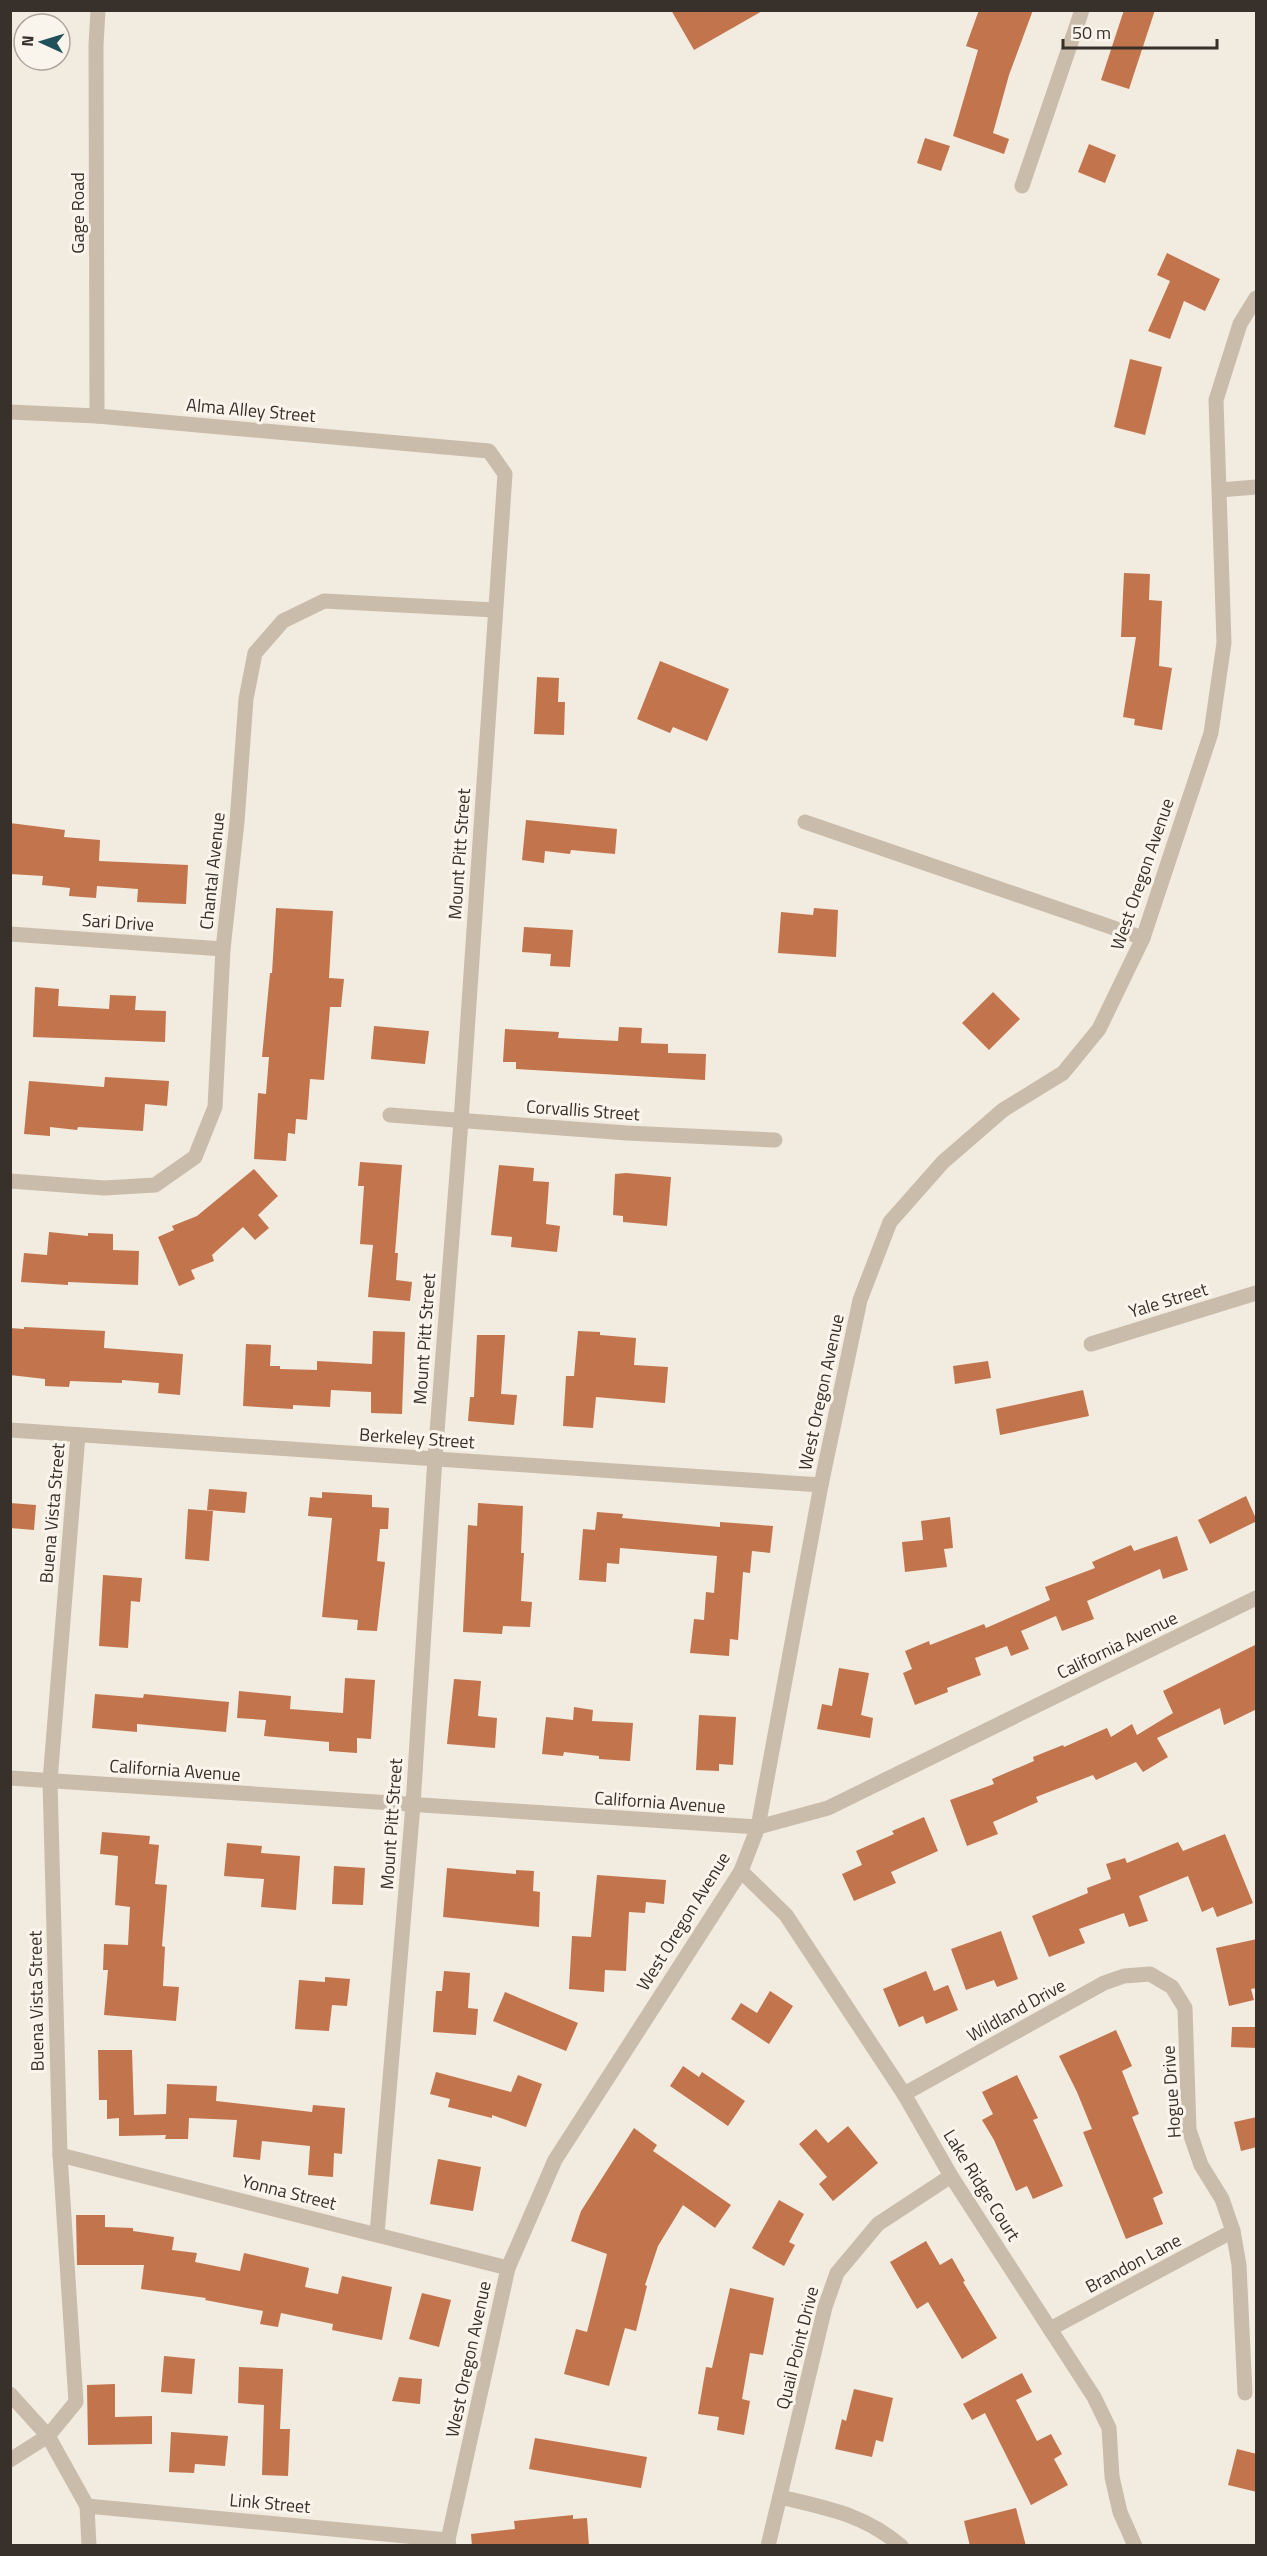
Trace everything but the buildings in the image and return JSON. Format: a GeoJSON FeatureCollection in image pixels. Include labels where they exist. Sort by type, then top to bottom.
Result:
{"type":"FeatureCollection","features":[{"type":"Feature","properties":{"kind":"street","name":"Gage Road"},"geometry":{"type":"LineString","coordinates":[[97,416],[96,45],[98,10]]}},
{"type":"Feature","properties":{"kind":"street"},"geometry":{"type":"LineString","coordinates":[[1022,186],[1082,10]]}},
{"type":"Feature","properties":{"kind":"street","name":"West Oregon Avenue"},"geometry":{"type":"LineString","coordinates":[[449,2543],[508,2268],[555,2160],[741,1871],[758,1827],[821,1485],[860,1300],[890,1222],[943,1162],[960,1147],[1003,1110],[1063,1072],[1099,1029],[1143,938],[1211,733],[1224,643],[1216,400],[1240,324],[1257,298]]}},
{"type":"Feature","properties":{"kind":"street","name":"Alma Alley Street"},"geometry":{"type":"LineString","coordinates":[[10,412],[97,416],[489,451]]}},
{"type":"Feature","properties":{"kind":"street","name":"Mount Pitt Street"},"geometry":{"type":"LineString","coordinates":[[377,2234],[413,1806],[435,1458],[461,1121],[505,474],[489,451]]}},
{"type":"Feature","properties":{"kind":"street"},"geometry":{"type":"LineString","coordinates":[[1220,490],[1257,486]]}},
{"type":"Feature","properties":{"kind":"street","name":"Chantal Avenue"},"geometry":{"type":"LineString","coordinates":[[10,1182],[104,1188],[155,1185],[195,1156],[214,1107],[223,949],[237,822],[246,699],[255,653],[283,621],[324,601],[495,610]]}},
{"type":"Feature","properties":{"kind":"street"},"geometry":{"type":"LineString","coordinates":[[805,822],[1143,938]]}},
{"type":"Feature","properties":{"kind":"street","name":"Sari Drive"},"geometry":{"type":"LineString","coordinates":[[10,934],[223,949]]}},
{"type":"Feature","properties":{"kind":"street","name":"Corvallis Street"},"geometry":{"type":"LineString","coordinates":[[390,1115],[775,1140]]}},
{"type":"Feature","properties":{"kind":"street","name":"Yale Street"},"geometry":{"type":"LineString","coordinates":[[1091,1344],[1257,1293]]}},
{"type":"Feature","properties":{"kind":"street","name":"Berkeley Street"},"geometry":{"type":"LineString","coordinates":[[10,1430],[821,1485]]}},
{"type":"Feature","properties":{"kind":"street","name":"Buena Vista Street"},"geometry":{"type":"LineString","coordinates":[[10,2460],[48,2436],[76,2402],[60,2155],[50,1781],[78,1435]]}},
{"type":"Feature","properties":{"kind":"street","name":"California Avenue"},"geometry":{"type":"LineString","coordinates":[[10,1778],[758,1827],[828,1808],[1257,1598]]}},
{"type":"Feature","properties":{"kind":"street","name":"Lake Ridge Court"},"geometry":{"type":"LineString","coordinates":[[741,1871],[786,1915],[904,2094],[951,2176],[1094,2397],[1109,2428],[1112,2477],[1119,2512],[1135,2546]]}},
{"type":"Feature","properties":{"kind":"street","name":"Wildland Drive"},"geometry":{"type":"LineString","coordinates":[[904,2094],[1104,1983],[1124,1976],[1150,1974]]}},
{"type":"Feature","properties":{"kind":"street","name":"Hogue Drive"},"geometry":{"type":"LineString","coordinates":[[1150,1974],[1172,1987],[1185,2008],[1189,2130],[1201,2165],[1222,2199],[1233,2231],[1239,2265],[1245,2393]]}},
{"type":"Feature","properties":{"kind":"street","name":"Yonna Street"},"geometry":{"type":"LineString","coordinates":[[60,2155],[508,2268]]}},
{"type":"Feature","properties":{"kind":"street","name":"Quail Point Drive"},"geometry":{"type":"LineString","coordinates":[[768,2546],[825,2307],[837,2273],[878,2224],[951,2176]]}},
{"type":"Feature","properties":{"kind":"street","name":"Brandon Lane"},"geometry":{"type":"LineString","coordinates":[[1050,2329],[1233,2231]]}},
{"type":"Feature","properties":{"kind":"street"},"geometry":{"type":"LineString","coordinates":[[10,2394],[48,2436],[87,2506],[89,2546]]}},
{"type":"Feature","properties":{"kind":"street"},"geometry":{"type":"LineString","coordinates":[[780,2497],[847,2512],[883,2530],[901,2546]]}},
{"type":"Feature","properties":{"kind":"street","name":"Link Street"},"geometry":{"type":"LineString","coordinates":[[87,2506],[449,2543]]}}]}
